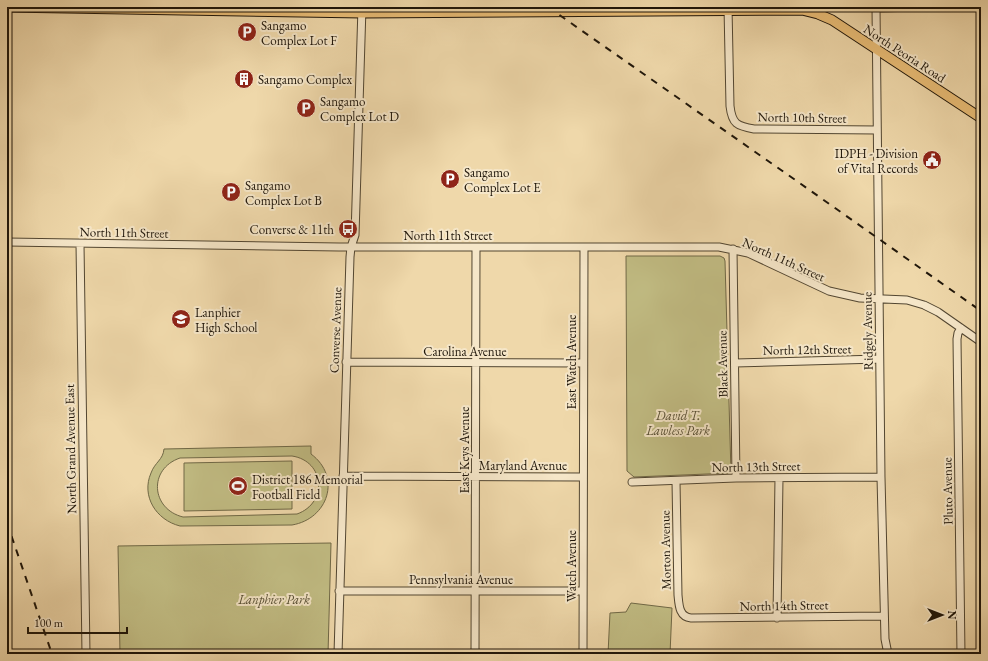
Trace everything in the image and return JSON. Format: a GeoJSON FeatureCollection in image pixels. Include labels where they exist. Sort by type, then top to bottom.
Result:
{"type":"FeatureCollection","features":[{"type":"Feature","properties":{"kind":"main road","name":"North Peoria Road"},"geometry":{"type":"LineString","coordinates":[[7,7],[517,13],[792,8],[813,12],[826,17],[981,118]]}},
{"type":"Feature","properties":{"kind":"street"},"geometry":{"type":"LineString","coordinates":[[876,7],[920,7]]}},
{"type":"Feature","properties":{"kind":"street","name":"Ridgely Avenue"},"geometry":{"type":"LineString","coordinates":[[876,7],[881,477],[884,616],[885,639],[888,654]]}},
{"type":"Feature","properties":{"kind":"street","name":"North 10th Street"},"geometry":{"type":"LineString","coordinates":[[728,8],[731,117],[734,121],[741,126],[754,129],[877,130]]}},
{"type":"Feature","properties":{"kind":"street","name":"Converse Avenue"},"geometry":{"type":"LineString","coordinates":[[338,654],[346,362],[351,247],[355,235],[362,10]]}},
{"type":"Feature","properties":{"kind":"street","name":"North 11th Street"},"geometry":{"type":"LineString","coordinates":[[7,242],[351,247],[719,247],[748,253],[829,291],[854,298],[907,300],[924,305],[938,312],[981,342]]}},
{"type":"Feature","properties":{"kind":"street","name":"North Grand Avenue East"},"geometry":{"type":"LineString","coordinates":[[80,244],[86,654]]}},
{"type":"Feature","properties":{"kind":"street","name":"East Keys Avenue"},"geometry":{"type":"LineString","coordinates":[[475,654],[477,363],[476,247]]}},
{"type":"Feature","properties":{"kind":"street","name":"East Watch Avenue"},"geometry":{"type":"LineString","coordinates":[[583,477],[584,247]]}},
{"type":"Feature","properties":{"kind":"street","name":"Black Avenue"},"geometry":{"type":"LineString","coordinates":[[733,249],[736,478]]}},
{"type":"Feature","properties":{"kind":"street","name":"Pluto Avenue"},"geometry":{"type":"LineString","coordinates":[[961,328],[957,339],[962,654]]}},
{"type":"Feature","properties":{"kind":"street","name":"North 12th Street"},"geometry":{"type":"LineString","coordinates":[[735,363],[879,359]]}},
{"type":"Feature","properties":{"kind":"street","name":"Carolina Avenue"},"geometry":{"type":"LineString","coordinates":[[346,362],[583,363]]}},
{"type":"Feature","properties":{"kind":"street","name":"Maryland Avenue"},"geometry":{"type":"LineString","coordinates":[[343,476],[583,477]]}},
{"type":"Feature","properties":{"kind":"street","name":"Watch Avenue"},"geometry":{"type":"LineString","coordinates":[[583,477],[583,654]]}},
{"type":"Feature","properties":{"kind":"street","name":"North 13th Street"},"geometry":{"type":"LineString","coordinates":[[632,482],[736,478],[881,477]]}},
{"type":"Feature","properties":{"kind":"street"},"geometry":{"type":"LineString","coordinates":[[777,618],[779,478]]}},
{"type":"Feature","properties":{"kind":"street","name":"Morton Avenue"},"geometry":{"type":"LineString","coordinates":[[676,481],[678,600],[682,613],[685,616]]}},
{"type":"Feature","properties":{"kind":"street","name":"Pennsylvania Avenue"},"geometry":{"type":"LineString","coordinates":[[340,591],[583,591]]}},
{"type":"Feature","properties":{"kind":"street","name":"North 14th Street"},"geometry":{"type":"LineString","coordinates":[[685,616],[691,618],[777,618],[884,616]]}},
{"type":"Feature","properties":{"kind":"green space","name":"David T. Lawless Park"},"geometry":{"type":"Polygon","coordinates":[[[626,256],[720,256],[724,258],[731,473],[634,477],[627,471],[626,256]]]}},
{"type":"Feature","properties":{"kind":"green space"},"geometry":{"type":"Polygon","coordinates":[[[311,446],[311,454],[321,463],[326,474],[328,485],[327,496],[315,515],[292,525],[180,526],[171,523],[158,513],[149,498],[148,482],[153,469],[162,456],[164,449],[311,446]],[[292,456],[180,458],[170,463],[162,471],[158,479],[160,498],[172,513],[183,517],[297,514],[307,509],[314,501],[318,492],[316,474],[311,466],[303,459],[292,456]]]}},
{"type":"Feature","properties":{"kind":"green space","name":"District 186 Memorial Football Field"},"geometry":{"type":"Polygon","coordinates":[[[292,461],[292,509],[184,511],[184,463],[292,461]]]}},
{"type":"Feature","properties":{"kind":"green space","name":"Lanphier Park"},"geometry":{"type":"Polygon","coordinates":[[[331,543],[328,654],[120,654],[118,546],[331,543]]]}},
{"type":"Feature","properties":{"kind":"green space"},"geometry":{"type":"Polygon","coordinates":[[[631,603],[672,608],[670,654],[608,654],[610,613],[626,612],[631,603]]]}},
{"type":"Feature","properties":{"kind":"railway"},"geometry":{"type":"LineString","coordinates":[[548,7],[981,311]]}},
{"type":"Feature","properties":{"kind":"railway"},"geometry":{"type":"LineString","coordinates":[[7,523],[52,654]]}},
{"type":"Feature","properties":{"kind":"place","name":"Sangamo Complex Lot F"},"geometry":{"type":"Point","coordinates":[247,32]}},
{"type":"Feature","properties":{"kind":"place","name":"Sangamo Complex"},"geometry":{"type":"Point","coordinates":[244,79]}},
{"type":"Feature","properties":{"kind":"place","name":"Sangamo Complex Lot D"},"geometry":{"type":"Point","coordinates":[306,108]}},
{"type":"Feature","properties":{"kind":"place","name":"IDPH - Division of Vital Records"},"geometry":{"type":"Point","coordinates":[932,160]}},
{"type":"Feature","properties":{"kind":"place","name":"Sangamo Complex Lot E"},"geometry":{"type":"Point","coordinates":[450,179]}},
{"type":"Feature","properties":{"kind":"place","name":"Sangamo Complex Lot B"},"geometry":{"type":"Point","coordinates":[231,192]}},
{"type":"Feature","properties":{"kind":"place","name":"Converse & 11th"},"geometry":{"type":"Point","coordinates":[348,229]}},
{"type":"Feature","properties":{"kind":"place","name":"Lanphier High School"},"geometry":{"type":"Point","coordinates":[181,319]}},
{"type":"Feature","properties":{"kind":"place","name":"District 186 Memorial Football Field"},"geometry":{"type":"Point","coordinates":[238,486]}}]}
